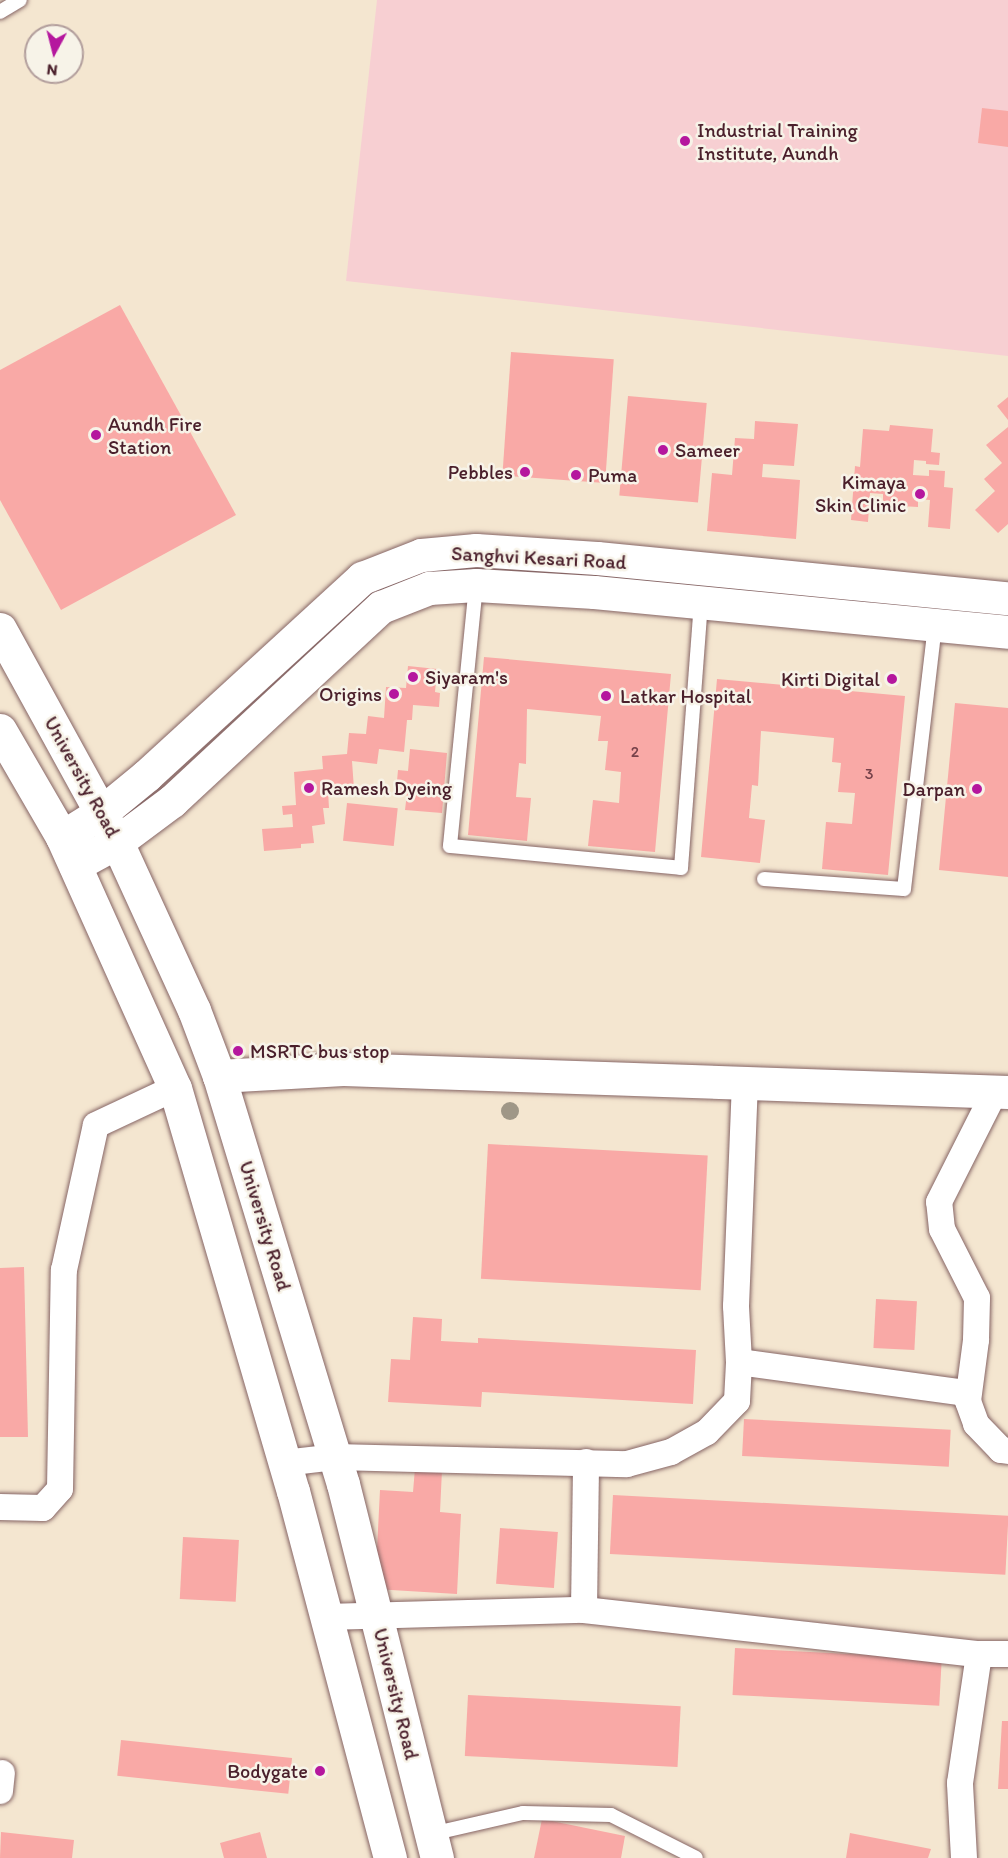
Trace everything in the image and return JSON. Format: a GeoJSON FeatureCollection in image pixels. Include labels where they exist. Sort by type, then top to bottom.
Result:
{"type":"FeatureCollection","features":[{"type":"Feature","properties":{"kind":"main road","name":"Sanghvi Kesari Road"},"geometry":{"type":"LineString","coordinates":[[69,851],[102,812],[164,759],[363,578],[421,555],[476,550],[597,558],[1008,598]]}},
{"type":"Feature","properties":{"kind":"main road","name":"Sanghvi Kesari Road"},"geometry":{"type":"LineString","coordinates":[[69,851],[117,842],[172,801],[381,607],[429,588],[476,585],[701,602],[1008,632]]}},
{"type":"Feature","properties":{"kind":"main road","name":"University Road"},"geometry":{"type":"LineString","coordinates":[[0,629],[117,842],[194,1010],[219,1076],[335,1457],[434,1846]]}},
{"type":"Feature","properties":{"kind":"main road"},"geometry":{"type":"LineString","coordinates":[[0,730],[69,851],[175,1088],[284,1463],[390,1858]]}},
{"type":"Feature","properties":{"kind":"main road"},"geometry":{"type":"LineString","coordinates":[[175,1088],[219,1076],[343,1069],[1001,1091]]}},
{"type":"Feature","properties":{"kind":"street"},"geometry":{"type":"LineString","coordinates":[[284,1463],[335,1457],[627,1464],[672,1452],[706,1432],[737,1401],[739,1362],[736,1306],[745,1083]]}},
{"type":"Feature","properties":{"kind":"street"},"geometry":{"type":"LineString","coordinates":[[0,1507],[43,1508],[60,1489],[64,1270],[96,1125],[175,1088]]}},
{"type":"Feature","properties":{"kind":"street"},"geometry":{"type":"LineString","coordinates":[[968,1401],[976,1340],[977,1298],[942,1229],[939,1202],[1001,1091]]}},
{"type":"Feature","properties":{"kind":"street"},"geometry":{"type":"LineString","coordinates":[[739,1362],[965,1393],[976,1424],[1001,1450],[1008,1451]]}},
{"type":"Feature","properties":{"kind":"street"},"geometry":{"type":"LineString","coordinates":[[584,1610],[586,1462]]}},
{"type":"Feature","properties":{"kind":"street"},"geometry":{"type":"LineString","coordinates":[[326,1617],[584,1610],[979,1654],[1008,1653]]}},
{"type":"Feature","properties":{"kind":"street"},"geometry":{"type":"LineString","coordinates":[[964,1858],[960,1783],[979,1654]]}},
{"type":"Feature","properties":{"kind":"lane"},"geometry":{"type":"LineString","coordinates":[[0,12],[20,0]]}},
{"type":"Feature","properties":{"kind":"lane"},"geometry":{"type":"LineString","coordinates":[[476,585],[450,846],[681,868],[701,602]]}},
{"type":"Feature","properties":{"kind":"lane"},"geometry":{"type":"LineString","coordinates":[[764,879],[904,890],[935,625]]}},
{"type":"Feature","properties":{"kind":"lane"},"geometry":{"type":"LineString","coordinates":[[434,1846],[523,1813],[611,1815],[696,1858]]}},
{"type":"Feature","properties":{"kind":"shaded area","name":"Industrial Training Institute, Aundh"},"geometry":{"type":"Polygon","coordinates":[[[377,0],[1008,0],[1008,356],[346,281],[377,0]]]}},
{"type":"Feature","properties":{"kind":"building"},"geometry":{"type":"Polygon","coordinates":[[[982,108],[1008,111],[1008,147],[978,143],[982,108]]]}},
{"type":"Feature","properties":{"kind":"building","name":"Aundh Fire Station"},"geometry":{"type":"Polygon","coordinates":[[[120,305],[236,515],[61,610],[0,500],[0,370],[120,305]]]}},
{"type":"Feature","properties":{"kind":"building"},"geometry":{"type":"Polygon","coordinates":[[[511,352],[614,359],[605,483],[502,476],[511,352]]]}},
{"type":"Feature","properties":{"kind":"building","name":"Sameer"},"geometry":{"type":"Polygon","coordinates":[[[628,396],[707,403],[698,503],[619,496],[628,396]]]}},
{"type":"Feature","properties":{"kind":"building"},"geometry":{"type":"Polygon","coordinates":[[[1008,397],[1008,420],[997,406],[1008,397]]]}},
{"type":"Feature","properties":{"kind":"building"},"geometry":{"type":"Polygon","coordinates":[[[755,421],[798,424],[794,466],[763,464],[762,477],[800,480],[796,539],[707,531],[712,473],[732,475],[735,438],[754,439],[755,421]]]}},
{"type":"Feature","properties":{"kind":"building"},"geometry":{"type":"Polygon","coordinates":[[[890,425],[933,429],[931,452],[940,453],[939,465],[914,460],[913,475],[929,476],[929,470],[945,471],[944,487],[953,488],[950,529],[928,527],[930,500],[918,499],[918,507],[883,505],[883,494],[870,493],[868,522],[851,520],[855,466],[860,467],[863,429],[889,431],[890,425]]]}},
{"type":"Feature","properties":{"kind":"building"},"geometry":{"type":"Polygon","coordinates":[[[1008,427],[1008,524],[998,533],[975,510],[995,491],[984,479],[1002,463],[986,445],[1008,427]]]}},
{"type":"Feature","properties":{"kind":"building"},"geometry":{"type":"Polygon","coordinates":[[[484,657],[671,674],[655,852],[588,846],[593,800],[619,803],[621,772],[605,770],[608,741],[598,741],[601,716],[527,709],[526,764],[519,763],[516,797],[531,798],[527,841],[468,835],[484,657]]]}},
{"type":"Feature","properties":{"kind":"building"},"geometry":{"type":"Polygon","coordinates":[[[408,666],[437,669],[435,692],[440,693],[439,707],[413,705],[412,720],[407,720],[404,752],[379,749],[377,764],[352,761],[354,789],[328,791],[329,808],[323,808],[325,824],[312,826],[314,843],[301,844],[301,848],[264,851],[262,829],[293,827],[292,814],[283,815],[282,806],[296,805],[294,772],[323,769],[322,756],[347,754],[349,733],[366,734],[368,716],[384,718],[386,687],[406,688],[408,666]]]}},
{"type":"Feature","properties":{"kind":"building"},"geometry":{"type":"Polygon","coordinates":[[[717,679],[905,696],[888,875],[822,869],[826,822],[852,824],[855,793],[838,792],[841,763],[832,762],[834,738],[761,731],[758,786],[752,785],[749,818],[765,820],[760,863],[701,857],[717,679]]]}},
{"type":"Feature","properties":{"kind":"building","name":"Darpan"},"geometry":{"type":"Polygon","coordinates":[[[955,703],[1008,708],[1008,877],[939,870],[955,703]]]}},
{"type":"Feature","properties":{"kind":"building"},"geometry":{"type":"Polygon","coordinates":[[[410,749],[447,753],[442,813],[405,810],[407,793],[396,792],[398,770],[408,771],[410,749]]]}},
{"type":"Feature","properties":{"kind":"building"},"geometry":{"type":"Polygon","coordinates":[[[347,803],[398,808],[394,846],[343,841],[347,803]]]}},
{"type":"Feature","properties":{"kind":"building"},"geometry":{"type":"Polygon","coordinates":[[[488,1144],[708,1156],[701,1290],[481,1279],[488,1144]]]}},
{"type":"Feature","properties":{"kind":"building"},"geometry":{"type":"Polygon","coordinates":[[[24,1267],[28,1437],[0,1437],[0,1268],[24,1267]]]}},
{"type":"Feature","properties":{"kind":"building"},"geometry":{"type":"Polygon","coordinates":[[[876,1299],[917,1301],[914,1350],[873,1348],[876,1299]]]}},
{"type":"Feature","properties":{"kind":"building"},"geometry":{"type":"Polygon","coordinates":[[[413,1317],[442,1319],[441,1341],[478,1343],[478,1338],[696,1350],[693,1404],[482,1392],[481,1407],[388,1402],[391,1359],[410,1360],[413,1317]]]}},
{"type":"Feature","properties":{"kind":"building"},"geometry":{"type":"Polygon","coordinates":[[[744,1419],[951,1430],[949,1467],[742,1456],[744,1419]]]}},
{"type":"Feature","properties":{"kind":"building"},"geometry":{"type":"Polygon","coordinates":[[[415,1468],[442,1470],[440,1512],[461,1514],[457,1594],[375,1589],[380,1490],[413,1492],[415,1468]]]}},
{"type":"Feature","properties":{"kind":"building"},"geometry":{"type":"Polygon","coordinates":[[[613,1495],[1008,1516],[1005,1575],[610,1554],[613,1495]]]}},
{"type":"Feature","properties":{"kind":"building"},"geometry":{"type":"Polygon","coordinates":[[[500,1528],[558,1532],[554,1588],[496,1584],[500,1528]]]}},
{"type":"Feature","properties":{"kind":"building"},"geometry":{"type":"Polygon","coordinates":[[[183,1537],[239,1540],[236,1602],[180,1599],[183,1537]]]}},
{"type":"Feature","properties":{"kind":"building"},"geometry":{"type":"Polygon","coordinates":[[[735,1648],[942,1659],[939,1706],[733,1695],[735,1648]]]}},
{"type":"Feature","properties":{"kind":"building"},"geometry":{"type":"Polygon","coordinates":[[[468,1695],[681,1706],[678,1767],[465,1756],[468,1695]]]}},
{"type":"Feature","properties":{"kind":"building"},"geometry":{"type":"Polygon","coordinates":[[[1002,1721],[1008,1721],[1008,1789],[998,1789],[1002,1721]]]}},
{"type":"Feature","properties":{"kind":"building"},"geometry":{"type":"Polygon","coordinates":[[[121,1740],[292,1758],[288,1794],[117,1776],[121,1740]]]}},
{"type":"Feature","properties":{"kind":"building"},"geometry":{"type":"Polygon","coordinates":[[[542,1819],[625,1836],[621,1858],[534,1858],[542,1819]]]}},
{"type":"Feature","properties":{"kind":"building"},"geometry":{"type":"Polygon","coordinates":[[[1,1832],[74,1840],[72,1858],[0,1858],[1,1832]]]}},
{"type":"Feature","properties":{"kind":"building"},"geometry":{"type":"Polygon","coordinates":[[[260,1832],[267,1858],[224,1858],[220,1843],[260,1832]]]}},
{"type":"Feature","properties":{"kind":"building"},"geometry":{"type":"Polygon","coordinates":[[[850,1833],[931,1849],[928,1858],[846,1858],[850,1833]]]}},
{"type":"Feature","properties":{"kind":"place","name":"Industrial Training Institute, Aundh"},"geometry":{"type":"Point","coordinates":[685,141]}},
{"type":"Feature","properties":{"kind":"place","name":"Aundh Fire Station"},"geometry":{"type":"Point","coordinates":[96,435]}},
{"type":"Feature","properties":{"kind":"place","name":"Sameer"},"geometry":{"type":"Point","coordinates":[663,450]}},
{"type":"Feature","properties":{"kind":"place","name":"Pebbles"},"geometry":{"type":"Point","coordinates":[525,472]}},
{"type":"Feature","properties":{"kind":"place","name":"Puma"},"geometry":{"type":"Point","coordinates":[576,475]}},
{"type":"Feature","properties":{"kind":"place","name":"Kimaya Skin Clinic"},"geometry":{"type":"Point","coordinates":[920,494]}},
{"type":"Feature","properties":{"kind":"place","name":"Siyaram's"},"geometry":{"type":"Point","coordinates":[413,677]}},
{"type":"Feature","properties":{"kind":"place","name":"Kirti Digital"},"geometry":{"type":"Point","coordinates":[892,679]}},
{"type":"Feature","properties":{"kind":"place","name":"Origins"},"geometry":{"type":"Point","coordinates":[394,694]}},
{"type":"Feature","properties":{"kind":"place","name":"Latkar Hospital"},"geometry":{"type":"Point","coordinates":[606,696]}},
{"type":"Feature","properties":{"kind":"place","name":"Ramesh Dyeing"},"geometry":{"type":"Point","coordinates":[309,788]}},
{"type":"Feature","properties":{"kind":"place","name":"Darpan"},"geometry":{"type":"Point","coordinates":[977,789]}},
{"type":"Feature","properties":{"kind":"place","name":"MSRTC bus stop"},"geometry":{"type":"Point","coordinates":[238,1051]}},
{"type":"Feature","properties":{"kind":"place","name":"Bodygate"},"geometry":{"type":"Point","coordinates":[320,1771]}}]}
